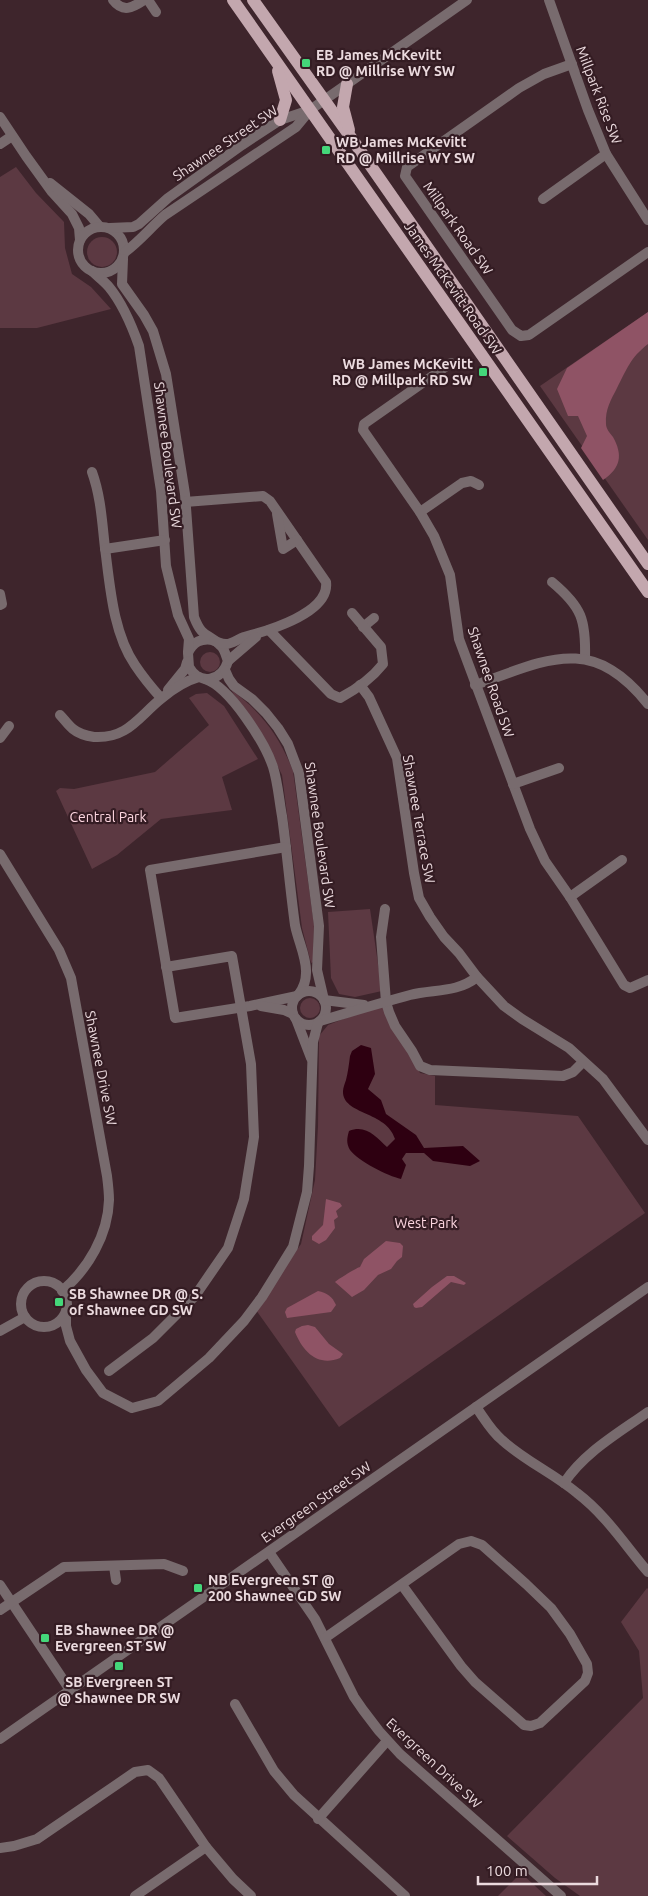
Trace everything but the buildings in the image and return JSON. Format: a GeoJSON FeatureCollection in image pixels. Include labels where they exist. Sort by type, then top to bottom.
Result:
{"type":"FeatureCollection","features":[{"type":"Feature","properties":{"kind":"main road","name":"James McKevitt Road SW"},"geometry":{"type":"LineString","coordinates":[[233,0],[648,592]]}},
{"type":"Feature","properties":{"kind":"main road","name":"James McKevitt Road SW"},"geometry":{"type":"LineString","coordinates":[[253,0],[648,564]]}},
{"type":"Feature","properties":{"kind":"main road"},"geometry":{"type":"LineString","coordinates":[[273,57],[286,100],[280,120]]}},
{"type":"Feature","properties":{"kind":"main road"},"geometry":{"type":"LineString","coordinates":[[347,84],[344,92],[343,107],[352,139]]}},
{"type":"Feature","properties":{"kind":"street"},"geometry":{"type":"LineString","coordinates":[[113,0],[120,7],[128,9],[144,0]]}},
{"type":"Feature","properties":{"kind":"street"},"geometry":{"type":"LineString","coordinates":[[148,0],[156,12]]}},
{"type":"Feature","properties":{"kind":"street","name":"Millpark Rise SW"},"geometry":{"type":"LineString","coordinates":[[549,0],[606,154],[648,220]]}},
{"type":"Feature","properties":{"kind":"street"},"geometry":{"type":"LineString","coordinates":[[310,110],[464,1]]}},
{"type":"Feature","properties":{"kind":"street","name":"Millpark Road SW"},"geometry":{"type":"LineString","coordinates":[[572,64],[544,74],[519,88],[407,167],[405,176],[512,330],[521,336],[528,335],[648,252]]}},
{"type":"Feature","properties":{"kind":"street","name":"Shawnee Street SW"},"geometry":{"type":"LineString","coordinates":[[105,227],[133,227],[139,224],[168,198],[280,120],[310,110]]}},
{"type":"Feature","properties":{"kind":"street","name":"Shawnee Street SW"},"geometry":{"type":"LineString","coordinates":[[124,256],[140,241],[150,227],[165,215],[296,127],[310,110]]}},
{"type":"Feature","properties":{"kind":"street"},"geometry":{"type":"LineString","coordinates":[[0,117],[12,136],[52,192],[72,214],[79,228],[80,240],[78,247],[81,261],[92,271],[99,273],[113,270],[124,256],[122,238],[105,227],[40,175]]}},
{"type":"Feature","properties":{"kind":"street"},"geometry":{"type":"LineString","coordinates":[[0,144],[12,136]]}},
{"type":"Feature","properties":{"kind":"street"},"geometry":{"type":"LineString","coordinates":[[543,199],[606,154]]}},
{"type":"Feature","properties":{"kind":"street"},"geometry":{"type":"LineString","coordinates":[[213,166],[221,178]]}},
{"type":"Feature","properties":{"kind":"street"},"geometry":{"type":"LineString","coordinates":[[80,240],[88,230],[105,227]]}},
{"type":"Feature","properties":{"kind":"street","name":"Shawnee Boulevard SW"},"geometry":{"type":"LineString","coordinates":[[124,256],[122,284],[144,315],[160,348],[174,424],[185,502],[194,617],[200,630],[214,641]]}},
{"type":"Feature","properties":{"kind":"street","name":"Shawnee Boulevard SW"},"geometry":{"type":"LineString","coordinates":[[92,271],[110,287],[132,327],[139,346],[161,491],[166,566],[178,615],[189,640],[187,658]]}},
{"type":"Feature","properties":{"kind":"street","name":"Shawnee Road SW"},"geometry":{"type":"LineString","coordinates":[[451,363],[363,427],[369,440],[420,512],[434,536],[450,575],[459,638],[475,685],[530,829],[545,861],[570,896],[624,985],[630,988],[648,980]]}},
{"type":"Feature","properties":{"kind":"street"},"geometry":{"type":"LineString","coordinates":[[92,472],[100,500],[115,610],[127,650],[135,665],[161,698]]}},
{"type":"Feature","properties":{"kind":"street"},"geometry":{"type":"LineString","coordinates":[[420,512],[462,483],[471,482],[479,485]]}},
{"type":"Feature","properties":{"kind":"street"},"geometry":{"type":"LineString","coordinates":[[60,715],[72,729],[80,734],[91,737],[113,736],[132,725],[161,698],[181,673],[190,647],[201,640],[226,644],[264,632],[296,618],[319,601],[326,587],[326,582],[270,500],[263,496],[185,502]]}},
{"type":"Feature","properties":{"kind":"street"},"geometry":{"type":"LineString","coordinates":[[276,510],[283,549],[297,540]]}},
{"type":"Feature","properties":{"kind":"street"},"geometry":{"type":"LineString","coordinates":[[106,549],[165,540]]}},
{"type":"Feature","properties":{"kind":"street"},"geometry":{"type":"LineString","coordinates":[[552,582],[576,605],[585,635],[585,658]]}},
{"type":"Feature","properties":{"kind":"street"},"geometry":{"type":"LineString","coordinates":[[0,594],[2,604],[0,605]]}},
{"type":"Feature","properties":{"kind":"street"},"geometry":{"type":"LineString","coordinates":[[264,632],[331,694],[340,698],[383,664],[381,647],[352,613]]}},
{"type":"Feature","properties":{"kind":"street"},"geometry":{"type":"LineString","coordinates":[[363,627],[374,618]]}},
{"type":"Feature","properties":{"kind":"street"},"geometry":{"type":"LineString","coordinates":[[161,698],[189,680],[219,676],[240,649],[264,632]]}},
{"type":"Feature","properties":{"kind":"street"},"geometry":{"type":"LineString","coordinates":[[214,641],[223,649],[227,665]]}},
{"type":"Feature","properties":{"kind":"street"},"geometry":{"type":"LineString","coordinates":[[187,658],[191,671],[212,681],[228,695],[266,751],[276,780],[296,928],[306,972],[305,983],[292,1004],[294,1017],[312,1060]]}},
{"type":"Feature","properties":{"kind":"street"},"geometry":{"type":"LineString","coordinates":[[475,685],[540,662],[560,658],[585,658],[614,670],[635,688],[648,704]]}},
{"type":"Feature","properties":{"kind":"street","name":"Shawnee Boulevard SW"},"geometry":{"type":"LineString","coordinates":[[227,665],[228,679],[266,712],[278,728],[288,744],[299,773],[319,926],[317,970],[324,1000]]}},
{"type":"Feature","properties":{"kind":"street","name":"Shawnee Terrace SW"},"geometry":{"type":"LineString","coordinates":[[360,684],[370,697],[397,758],[419,898],[439,930],[477,977],[504,1006],[569,1048],[604,1079],[648,1140]]}},
{"type":"Feature","properties":{"kind":"street"},"geometry":{"type":"LineString","coordinates":[[0,738],[9,726]]}},
{"type":"Feature","properties":{"kind":"street"},"geometry":{"type":"LineString","coordinates":[[514,784],[559,768]]}},
{"type":"Feature","properties":{"kind":"street"},"geometry":{"type":"LineString","coordinates":[[70,1341],[59,1333],[45,1327],[36,1326],[26,1317],[21,1302],[27,1288],[33,1284],[47,1281],[54,1283],[65,1294],[67,1301],[66,1326],[70,1341],[86,1370],[103,1393],[132,1408],[158,1401],[209,1358],[244,1321],[262,1297],[293,1247],[307,1192],[313,1042],[319,1022],[325,1014],[324,1000],[313,991],[308,991],[298,995],[246,1006],[175,1018],[150,870],[286,847]]}},
{"type":"Feature","properties":{"kind":"street","name":"Shawnee Drive SW"},"geometry":{"type":"LineString","coordinates":[[0,854],[59,950],[70,978],[107,1176],[109,1200],[103,1233],[81,1272],[62,1291]]}},
{"type":"Feature","properties":{"kind":"street"},"geometry":{"type":"LineString","coordinates":[[570,896],[622,860]]}},
{"type":"Feature","properties":{"kind":"street"},"geometry":{"type":"LineString","coordinates":[[385,909],[381,937],[386,1002],[395,1026],[424,1069],[563,1076],[573,1072],[583,1062]]}},
{"type":"Feature","properties":{"kind":"street"},"geometry":{"type":"LineString","coordinates":[[109,1371],[153,1338],[195,1296],[228,1248],[244,1199],[254,1137],[246,1006],[232,956],[166,967]]}},
{"type":"Feature","properties":{"kind":"street"},"geometry":{"type":"LineString","coordinates":[[246,1006],[267,1007],[294,1017],[306,1025],[370,1005],[412,995],[456,989],[477,977]]}},
{"type":"Feature","properties":{"kind":"street"},"geometry":{"type":"LineString","coordinates":[[324,1000],[370,1005]]}},
{"type":"Feature","properties":{"kind":"street","name":"Evergreen Street SW"},"geometry":{"type":"LineString","coordinates":[[0,1739],[476,1407],[646,1293]]}},
{"type":"Feature","properties":{"kind":"street"},"geometry":{"type":"LineString","coordinates":[[45,1327],[59,1322],[66,1312]]}},
{"type":"Feature","properties":{"kind":"street"},"geometry":{"type":"LineString","coordinates":[[0,1331],[26,1317]]}},
{"type":"Feature","properties":{"kind":"street"},"geometry":{"type":"LineString","coordinates":[[476,1407],[494,1431],[509,1446],[577,1492],[607,1520],[648,1572]]}},
{"type":"Feature","properties":{"kind":"street"},"geometry":{"type":"LineString","coordinates":[[564,1483],[572,1471],[590,1453],[648,1412]]}},
{"type":"Feature","properties":{"kind":"street"},"geometry":{"type":"LineString","coordinates":[[325,1638],[402,1584],[461,1543],[468,1540],[477,1542],[526,1584],[556,1614],[587,1664],[588,1673],[585,1681],[540,1723],[531,1726],[524,1725],[475,1682],[461,1666],[402,1584]]}},
{"type":"Feature","properties":{"kind":"street","name":"Evergreen Drive SW"},"geometry":{"type":"LineString","coordinates":[[269,1552],[301,1596],[325,1638],[354,1697],[387,1741],[561,1896]]}},
{"type":"Feature","properties":{"kind":"street"},"geometry":{"type":"LineString","coordinates":[[0,1610],[64,1567],[164,1564],[184,1570]]}},
{"type":"Feature","properties":{"kind":"street"},"geometry":{"type":"LineString","coordinates":[[114,1566],[116,1580]]}},
{"type":"Feature","properties":{"kind":"street"},"geometry":{"type":"LineString","coordinates":[[0,1585],[70,1690]]}},
{"type":"Feature","properties":{"kind":"street"},"geometry":{"type":"LineString","coordinates":[[235,1704],[274,1771],[294,1795],[405,1896]]}},
{"type":"Feature","properties":{"kind":"street"},"geometry":{"type":"LineString","coordinates":[[318,1818],[387,1741]]}},
{"type":"Feature","properties":{"kind":"street"},"geometry":{"type":"LineString","coordinates":[[0,1848],[23,1844],[37,1839],[135,1772],[146,1770],[159,1778],[206,1847],[233,1879],[251,1896]]}},
{"type":"Feature","properties":{"kind":"street"},"geometry":{"type":"LineString","coordinates":[[135,1896],[206,1847]]}},
{"type":"Feature","properties":{"kind":"green space"},"geometry":{"type":"Polygon","coordinates":[[[16,167],[36,193],[64,222],[65,248],[72,274],[91,287],[111,309],[37,328],[0,328],[0,177],[16,167]]]}},
{"type":"Feature","properties":{"kind":"green space"},"geometry":{"type":"Polygon","coordinates":[[[102,237],[113,241],[117,252],[113,263],[102,267],[91,263],[87,252],[91,241],[102,237]]]}},
{"type":"Feature","properties":{"kind":"green space"},"geometry":{"type":"Polygon","coordinates":[[[648,312],[648,540],[540,386],[648,312]]]}},
{"type":"Feature","properties":{"kind":"green space"},"geometry":{"type":"Polygon","coordinates":[[[210,652],[217,655],[220,662],[217,669],[210,672],[203,669],[200,662],[203,655],[210,652]]]}},
{"type":"Feature","properties":{"kind":"green space"},"geometry":{"type":"Polygon","coordinates":[[[231,690],[252,707],[276,736],[293,771],[314,925],[313,962],[311,963],[302,928],[282,775],[267,744],[231,690]]]}},
{"type":"Feature","properties":{"kind":"green space","name":"Central Park"},"geometry":{"type":"Polygon","coordinates":[[[207,693],[224,706],[258,759],[222,777],[232,810],[161,819],[117,855],[92,869],[56,791],[60,788],[74,789],[155,772],[209,725],[189,698],[196,694],[207,693]]]}},
{"type":"Feature","properties":{"kind":"green space"},"geometry":{"type":"Polygon","coordinates":[[[370,909],[382,991],[355,997],[339,994],[331,978],[328,912],[370,909]]]}},
{"type":"Feature","properties":{"kind":"green space"},"geometry":{"type":"Polygon","coordinates":[[[310,998],[317,1001],[320,1008],[317,1015],[310,1018],[303,1015],[300,1008],[303,1001],[310,998]]]}},
{"type":"Feature","properties":{"kind":"green space","name":"West Park"},"geometry":{"type":"Polygon","coordinates":[[[384,1003],[420,1073],[435,1076],[435,1105],[578,1116],[645,1213],[339,1427],[256,1310],[301,1244],[315,1180],[319,1036],[328,1025],[384,1003]]]}},
{"type":"Feature","properties":{"kind":"green space"},"geometry":{"type":"Polygon","coordinates":[[[647,1588],[648,1896],[580,1896],[555,1878],[507,1836],[643,1698],[639,1651],[621,1622],[647,1588]]]}},
{"type":"Feature","properties":{"kind":"green space"},"geometry":{"type":"Polygon","coordinates":[[[521,1873],[546,1896],[498,1896],[521,1873]]]}},
{"type":"Feature","properties":{"kind":"shaded area"},"geometry":{"type":"Polygon","coordinates":[[[648,312],[648,344],[630,364],[607,409],[606,426],[613,437],[619,455],[614,471],[603,480],[581,448],[587,436],[578,416],[568,416],[557,389],[567,368],[648,312]]]}},
{"type":"Feature","properties":{"kind":"shaded area"},"geometry":{"type":"Polygon","coordinates":[[[361,1045],[371,1048],[375,1074],[368,1089],[381,1100],[386,1114],[416,1135],[424,1148],[463,1146],[480,1161],[470,1166],[433,1161],[424,1153],[406,1153],[402,1159],[406,1165],[401,1179],[389,1175],[354,1154],[348,1145],[349,1131],[355,1129],[366,1130],[387,1147],[395,1139],[383,1123],[350,1105],[345,1099],[343,1090],[350,1056],[352,1051],[361,1045]]]}},
{"type":"Feature","properties":{"kind":"shaded area"},"geometry":{"type":"Polygon","coordinates":[[[326,1199],[340,1203],[342,1206],[336,1211],[338,1217],[334,1220],[335,1228],[326,1240],[319,1244],[312,1240],[312,1236],[323,1225],[326,1199]]]}},
{"type":"Feature","properties":{"kind":"shaded area"},"geometry":{"type":"Polygon","coordinates":[[[386,1241],[400,1243],[403,1246],[402,1257],[391,1269],[378,1275],[364,1290],[352,1297],[335,1282],[360,1267],[364,1259],[386,1241]]]}},
{"type":"Feature","properties":{"kind":"shaded area"},"geometry":{"type":"Polygon","coordinates":[[[447,1276],[454,1276],[466,1283],[464,1285],[451,1282],[422,1307],[414,1307],[413,1304],[447,1276]]]}},
{"type":"Feature","properties":{"kind":"shaded area"},"geometry":{"type":"Polygon","coordinates":[[[318,1291],[329,1295],[333,1299],[336,1305],[331,1312],[287,1318],[285,1312],[287,1308],[318,1291]]]}},
{"type":"Feature","properties":{"kind":"shaded area"},"geometry":{"type":"Polygon","coordinates":[[[308,1325],[315,1327],[329,1344],[343,1354],[340,1358],[325,1361],[318,1359],[302,1346],[295,1332],[296,1329],[308,1325]]]}},
{"type":"Feature","properties":{"kind":"place","name":"EB James McKevitt RD @ Millrise WY SW"},"geometry":{"type":"Point","coordinates":[306,63]}},
{"type":"Feature","properties":{"kind":"place","name":"WB James McKevitt RD @ Millrise WY SW"},"geometry":{"type":"Point","coordinates":[326,150]}},
{"type":"Feature","properties":{"kind":"place","name":"WB James McKevitt RD @ Millpark RD SW"},"geometry":{"type":"Point","coordinates":[483,372]}},
{"type":"Feature","properties":{"kind":"place","name":"SB Shawnee DR @ S. of Shawnee GD SW"},"geometry":{"type":"Point","coordinates":[59,1302]}},
{"type":"Feature","properties":{"kind":"place","name":"NB Evergreen ST @ 200 Shawnee GD SW"},"geometry":{"type":"Point","coordinates":[198,1588]}},
{"type":"Feature","properties":{"kind":"place","name":"EB Shawnee DR @ Evergreen ST SW"},"geometry":{"type":"Point","coordinates":[45,1638]}},
{"type":"Feature","properties":{"kind":"place","name":"SB Evergreen ST @ Shawnee DR SW"},"geometry":{"type":"Point","coordinates":[119,1666]}}]}
